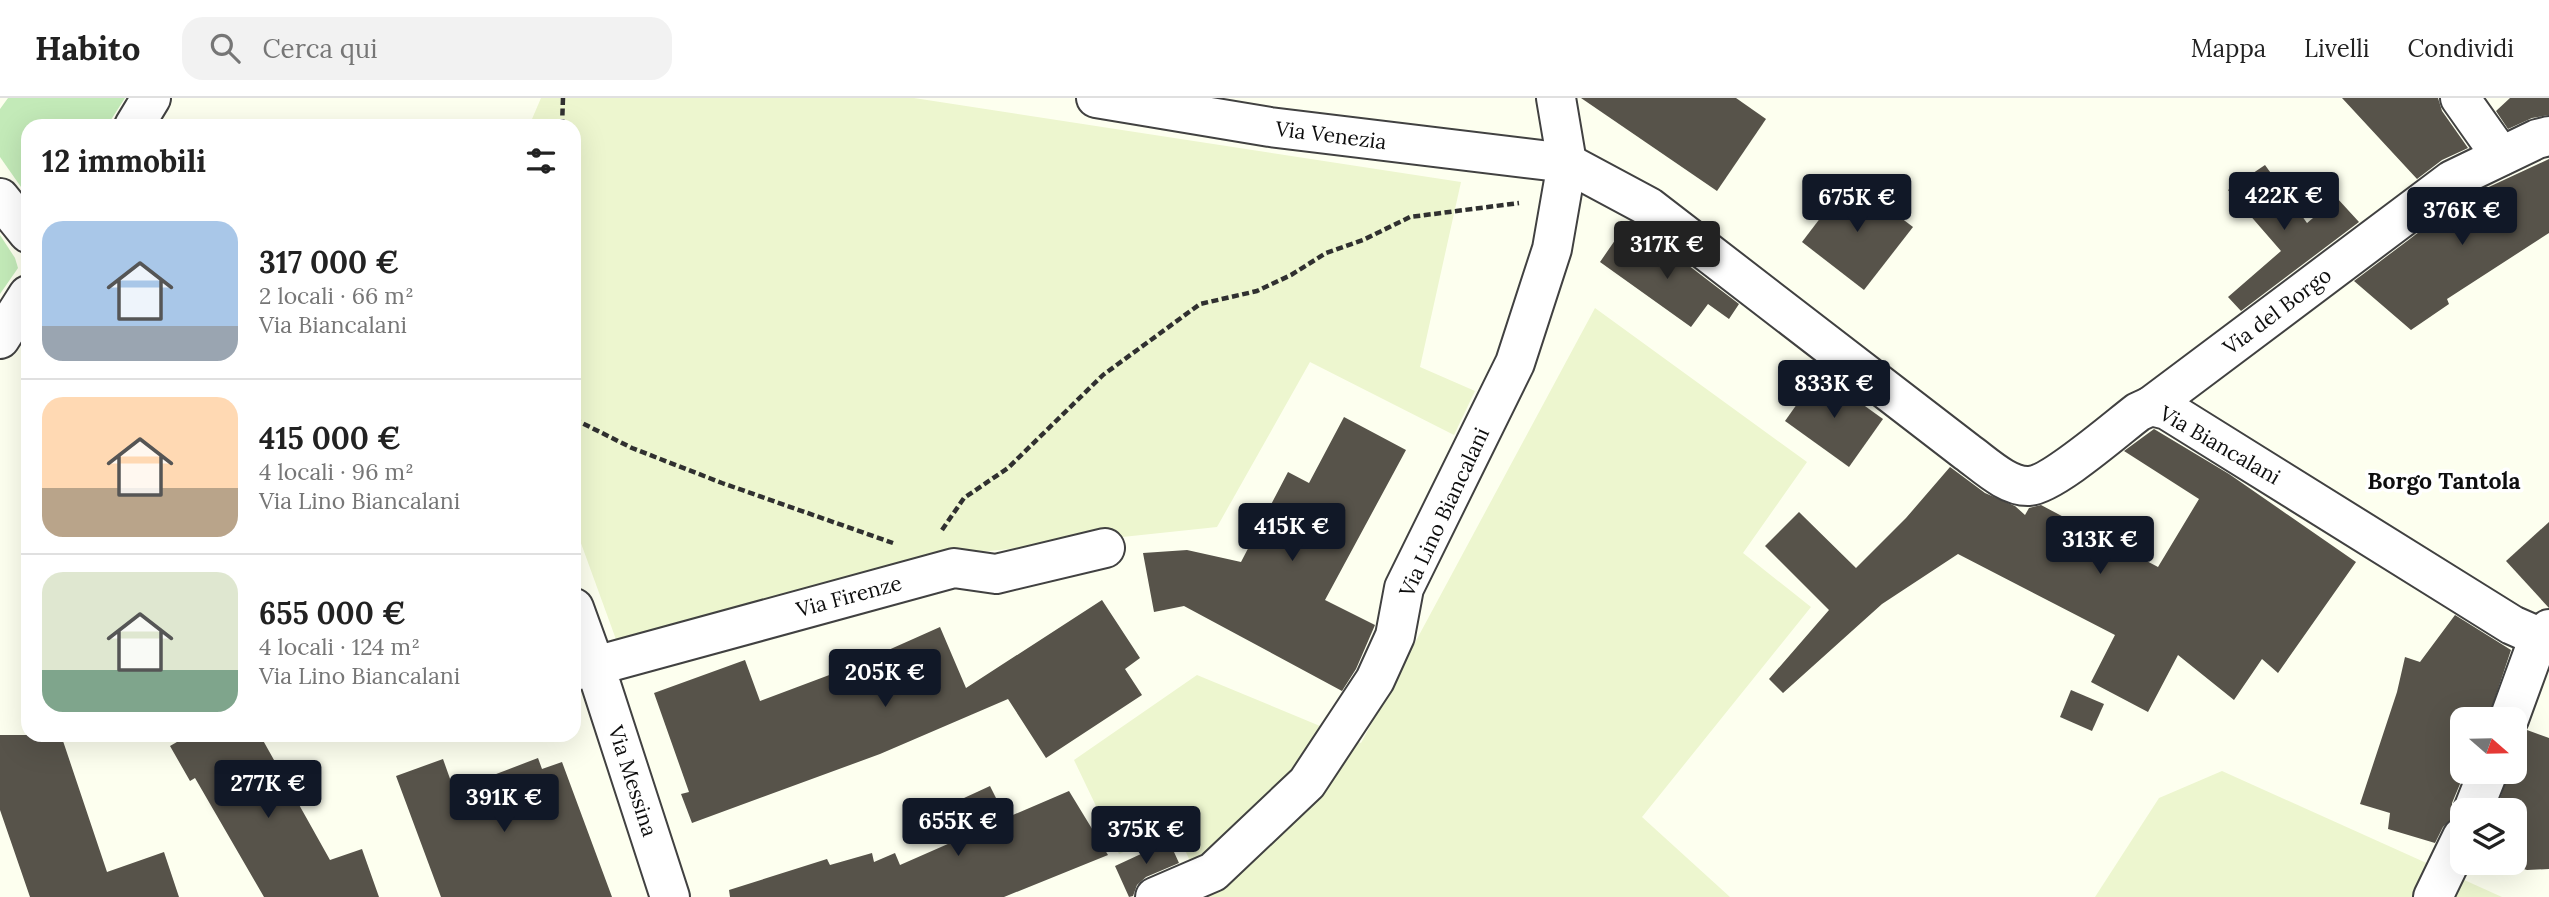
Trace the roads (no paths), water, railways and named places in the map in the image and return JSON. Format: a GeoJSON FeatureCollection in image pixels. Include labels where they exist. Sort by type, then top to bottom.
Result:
{"type":"FeatureCollection","features":[{"type":"Feature","properties":{"kind":"street"},"geometry":{"type":"LineString","coordinates":[[138,119],[151,98]]}},
{"type":"Feature","properties":{"kind":"street","name":"Via Venezia"},"geometry":{"type":"LineString","coordinates":[[1096,98],[1270,113],[1565,178]]}},
{"type":"Feature","properties":{"kind":"street","name":"Via Lino Biancalani"},"geometry":{"type":"LineString","coordinates":[[1155,897],[1213,872],[1307,783],[1375,680],[1395,636],[1404,588],[1515,363],[1552,249],[1565,178],[1556,98]]}},
{"type":"Feature","properties":{"kind":"street"},"geometry":{"type":"LineString","coordinates":[[2478,105],[2501,156]]}},
{"type":"Feature","properties":{"kind":"street","name":"Via del Borgo"},"geometry":{"type":"LineString","coordinates":[[2151,406],[2452,180],[2549,136]]}},
{"type":"Feature","properties":{"kind":"street","name":"Via Biancalani"},"geometry":{"type":"LineString","coordinates":[[1565,178],[1650,207],[1956,444],[2009,481],[2030,486],[2056,475],[2138,412],[2151,406],[2167,410],[2512,625],[2544,633]]}},
{"type":"Feature","properties":{"kind":"street"},"geometry":{"type":"LineString","coordinates":[[0,198],[21,224]]}},
{"type":"Feature","properties":{"kind":"street"},"geometry":{"type":"LineString","coordinates":[[0,339],[21,306]]}},
{"type":"Feature","properties":{"kind":"street","name":"Via Firenze"},"geometry":{"type":"LineString","coordinates":[[584,668],[954,568],[996,573],[1105,548]]}},
{"type":"Feature","properties":{"kind":"street"},"geometry":{"type":"LineString","coordinates":[[2514,707],[2544,633]]}},
{"type":"Feature","properties":{"kind":"street","name":"Via Messina"},"geometry":{"type":"LineString","coordinates":[[581,650],[584,668],[670,897]]}},
{"type":"Feature","properties":{"kind":"street"},"geometry":{"type":"LineString","coordinates":[[2433,897],[2450,861]]}},
{"type":"Feature","properties":{"kind":"district","name":"Borgo Tantola"},"geometry":{"type":"Point","coordinates":[2444,480]}}]}
